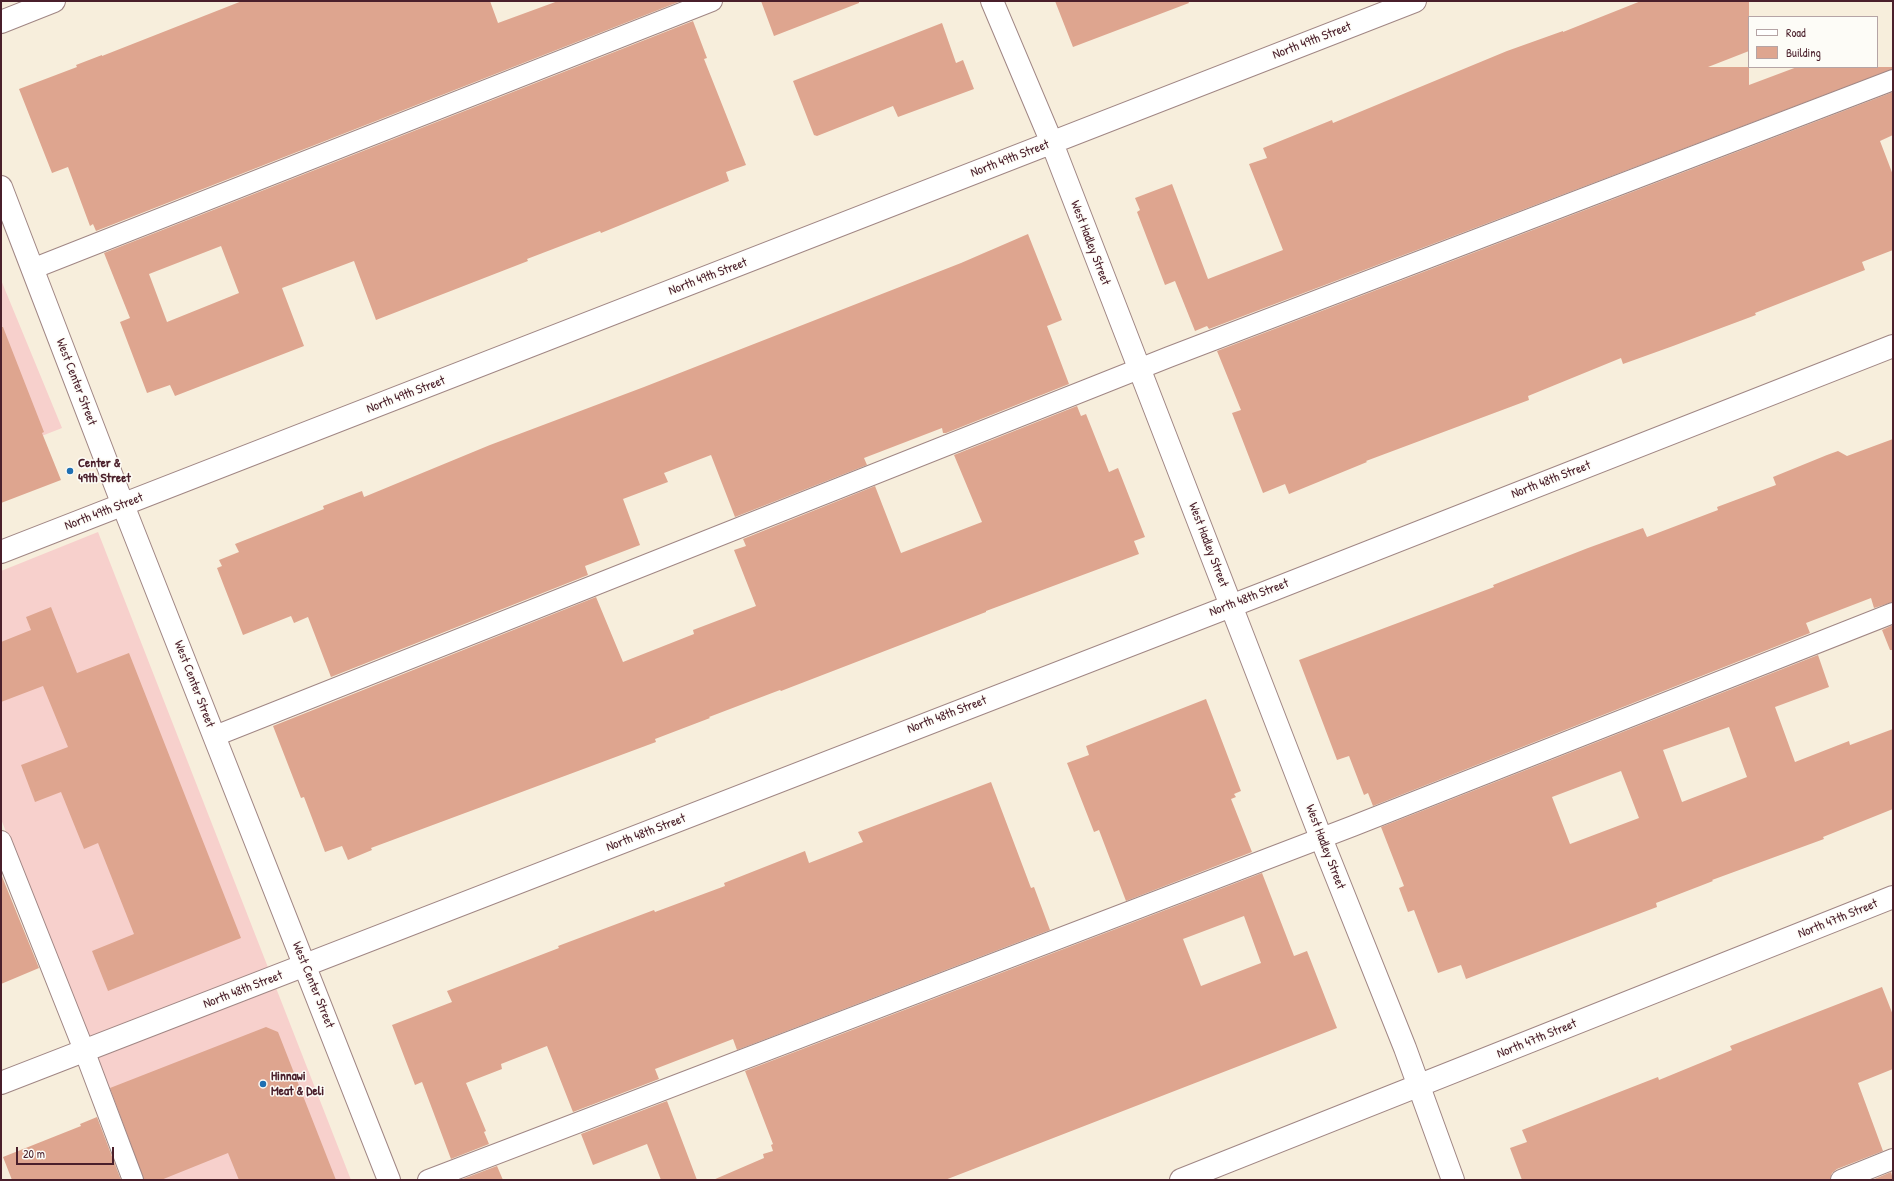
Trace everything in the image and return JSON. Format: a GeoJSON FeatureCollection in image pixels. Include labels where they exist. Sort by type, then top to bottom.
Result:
{"type":"FeatureCollection","features":[{"type":"Feature","properties":{"kind":"street"},"geometry":{"type":"LineString","coordinates":[[1,22],[54,1]]}},
{"type":"Feature","properties":{"kind":"street","name":"West Hadley Street"},"geometry":{"type":"LineString","coordinates":[[992,1],[1052,143],[1419,1087],[1453,1180]]}},
{"type":"Feature","properties":{"kind":"street","name":"North 49th Street"},"geometry":{"type":"LineString","coordinates":[[1,552],[1415,1]]}},
{"type":"Feature","properties":{"kind":"street","name":"West Center Street"},"geometry":{"type":"LineString","coordinates":[[1,187],[123,504],[389,1180]]}},
{"type":"Feature","properties":{"kind":"street","name":"North 48th Street"},"geometry":{"type":"LineString","coordinates":[[1,1083],[1231,606],[1893,346]]}},
{"type":"Feature","properties":{"kind":"street","name":"North 47th Street"},"geometry":{"type":"LineString","coordinates":[[1181,1180],[1419,1087],[1893,897]]}},
{"type":"Feature","properties":{"kind":"lane"},"geometry":{"type":"LineString","coordinates":[[32,269],[712,1]]}},
{"type":"Feature","properties":{"kind":"lane"},"geometry":{"type":"LineString","coordinates":[[214,736],[1139,370],[1893,80]]}},
{"type":"Feature","properties":{"kind":"lane"},"geometry":{"type":"LineString","coordinates":[[428,1180],[1321,838],[1893,613]]}},
{"type":"Feature","properties":{"kind":"lane"},"geometry":{"type":"LineString","coordinates":[[1,841],[84,1050],[133,1180]]}},
{"type":"Feature","properties":{"kind":"lane"},"geometry":{"type":"LineString","coordinates":[[1841,1180],[1893,1159]]}},
{"type":"Feature","properties":{"kind":"shaded area"},"geometry":{"type":"Polygon","coordinates":[[[1,280],[62,428],[1,452],[1,280]]]}},
{"type":"Feature","properties":{"kind":"shaded area"},"geometry":{"type":"Polygon","coordinates":[[[98,532],[351,1180],[141,1180],[1,819],[1,571],[98,532]]]}},
{"type":"Feature","properties":{"kind":"building"},"geometry":{"type":"Polygon","coordinates":[[[242,1],[490,1],[498,23],[558,1],[681,1],[96,231],[93,224],[90,226],[68,167],[52,173],[19,89],[77,67],[76,65],[242,1]]]}},
{"type":"Feature","properties":{"kind":"building"},"geometry":{"type":"Polygon","coordinates":[[[761,1],[859,1],[859,3],[774,36],[761,1]]]}},
{"type":"Feature","properties":{"kind":"building"},"geometry":{"type":"Polygon","coordinates":[[[1055,1],[1188,1],[1189,3],[1073,47],[1055,1]]]}},
{"type":"Feature","properties":{"kind":"building"},"geometry":{"type":"Polygon","coordinates":[[[1641,1],[1749,1],[1748,51],[1708,67],[1748,67],[1749,85],[1794,68],[1893,67],[1893,69],[1209,329],[1207,326],[1195,331],[1175,281],[1165,285],[1137,212],[1140,210],[1135,198],[1172,184],[1208,279],[1283,250],[1249,164],[1267,158],[1263,148],[1332,120],[1333,123],[1507,51],[1563,32],[1641,1]]]}},
{"type":"Feature","properties":{"kind":"building"},"geometry":{"type":"Polygon","coordinates":[[[693,21],[707,58],[704,59],[746,165],[726,172],[729,181],[601,233],[600,231],[527,259],[528,261],[376,320],[354,261],[282,288],[304,346],[175,396],[170,385],[147,393],[120,322],[130,318],[104,253],[693,21]],[[221,246],[149,274],[167,322],[239,293],[221,246]]]}},
{"type":"Feature","properties":{"kind":"building"},"geometry":{"type":"Polygon","coordinates":[[[942,23],[956,63],[963,60],[974,89],[898,117],[893,106],[817,136],[814,135],[793,81],[942,23]]]}},
{"type":"Feature","properties":{"kind":"building"},"geometry":{"type":"Polygon","coordinates":[[[1893,92],[1893,135],[1880,141],[1893,175],[1893,250],[1862,262],[1865,270],[1755,313],[1756,315],[1673,346],[1623,364],[1621,358],[1528,396],[1529,400],[1366,461],[1367,462],[1289,494],[1285,484],[1263,493],[1232,413],[1241,410],[1217,351],[1893,92]]]}},
{"type":"Feature","properties":{"kind":"building"},"geometry":{"type":"Polygon","coordinates":[[[1028,234],[1062,320],[1047,326],[1069,384],[946,433],[943,433],[942,428],[864,458],[867,465],[735,517],[711,455],[664,473],[668,482],[623,499],[640,545],[585,566],[588,575],[331,677],[308,617],[294,623],[291,616],[243,635],[217,568],[222,566],[219,560],[239,552],[235,544],[324,509],[323,506],[362,491],[364,497],[490,445],[644,387],[961,263],[1028,234]]]}},
{"type":"Feature","properties":{"kind":"building"},"geometry":{"type":"Polygon","coordinates":[[[1,327],[3,327],[61,480],[1,503],[1,327]]]}},
{"type":"Feature","properties":{"kind":"building"},"geometry":{"type":"Polygon","coordinates":[[[1077,406],[1081,416],[1086,414],[1109,472],[1118,468],[1145,537],[1134,541],[1139,554],[986,611],[781,691],[780,690],[709,717],[710,718],[655,739],[656,742],[371,848],[372,850],[348,860],[342,846],[325,852],[304,797],[301,798],[273,726],[596,597],[623,662],[694,634],[693,630],[756,606],[734,550],[746,546],[743,539],[875,486],[901,553],[982,522],[954,455],[1077,406]]]}},
{"type":"Feature","properties":{"kind":"building"},"geometry":{"type":"Polygon","coordinates":[[[1893,439],[1893,602],[1874,608],[1871,598],[1806,623],[1810,633],[1373,806],[1368,793],[1364,795],[1349,756],[1337,760],[1299,660],[1494,587],[1493,585],[1643,528],[1647,537],[1718,510],[1717,507],[1776,485],[1773,477],[1827,455],[1838,451],[1847,456],[1893,439]]]}},
{"type":"Feature","properties":{"kind":"building"},"geometry":{"type":"Polygon","coordinates":[[[51,607],[77,673],[129,653],[241,938],[108,991],[92,951],[134,934],[98,843],[84,849],[61,792],[35,802],[21,765],[68,747],[43,686],[1,702],[1,642],[31,630],[26,617],[51,607]]]}},
{"type":"Feature","properties":{"kind":"building"},"geometry":{"type":"Polygon","coordinates":[[[1893,625],[1893,650],[1890,650],[1882,630],[1893,625]]]}},
{"type":"Feature","properties":{"kind":"building"},"geometry":{"type":"Polygon","coordinates":[[[1818,655],[1829,687],[1775,707],[1795,762],[1849,741],[1850,745],[1893,729],[1893,809],[1823,837],[1824,839],[1712,880],[1713,881],[1656,903],[1657,907],[1466,979],[1461,965],[1438,973],[1414,910],[1408,912],[1399,888],[1404,886],[1381,827],[1818,655]],[[1729,727],[1663,750],[1682,802],[1747,777],[1729,727]],[[1621,771],[1552,797],[1570,844],[1639,818],[1621,771]]]}},
{"type":"Feature","properties":{"kind":"building"},"geometry":{"type":"Polygon","coordinates":[[[1206,699],[1241,791],[1234,794],[1236,797],[1231,799],[1252,852],[1126,901],[1099,830],[1094,832],[1067,763],[1089,755],[1086,746],[1206,699]]]}},
{"type":"Feature","properties":{"kind":"building"},"geometry":{"type":"Polygon","coordinates":[[[991,782],[1031,888],[1034,887],[1050,930],[737,1050],[733,1039],[655,1069],[659,1079],[573,1112],[547,1046],[501,1064],[502,1069],[466,1083],[486,1131],[484,1132],[489,1144],[451,1159],[422,1082],[415,1085],[392,1025],[452,1002],[447,991],[559,948],[558,946],[654,910],[655,912],[725,886],[724,883],[805,851],[809,863],[863,842],[858,832],[991,782]]]}},
{"type":"Feature","properties":{"kind":"building"},"geometry":{"type":"Polygon","coordinates":[[[1262,873],[1294,956],[1307,951],[1337,1028],[945,1180],[713,1180],[764,1158],[763,1154],[773,1151],[771,1145],[773,1144],[745,1071],[1262,873]],[[1244,916],[1183,939],[1201,986],[1261,963],[1244,916]]]}},
{"type":"Feature","properties":{"kind":"building"},"geometry":{"type":"Polygon","coordinates":[[[1,874],[39,968],[1,984],[1,874]]]}},
{"type":"Feature","properties":{"kind":"building"},"geometry":{"type":"Polygon","coordinates":[[[1882,987],[1893,1015],[1893,1069],[1858,1083],[1883,1151],[1837,1169],[1832,1173],[1830,1180],[1522,1180],[1510,1148],[1527,1142],[1522,1130],[1658,1077],[1659,1080],[1732,1050],[1730,1046],[1882,987]]]}},
{"type":"Feature","properties":{"kind":"building"},"geometry":{"type":"Polygon","coordinates":[[[266,1027],[278,1032],[336,1180],[239,1180],[228,1153],[161,1180],[144,1180],[110,1088],[266,1027]]]}},
{"type":"Feature","properties":{"kind":"building"},"geometry":{"type":"Polygon","coordinates":[[[667,1101],[697,1180],[661,1180],[647,1144],[593,1165],[581,1134],[667,1101]]]}},
{"type":"Feature","properties":{"kind":"building"},"geometry":{"type":"Polygon","coordinates":[[[97,1117],[121,1180],[12,1180],[3,1157],[81,1126],[80,1124],[97,1117]]]}},
{"type":"Feature","properties":{"kind":"building"},"geometry":{"type":"Polygon","coordinates":[[[497,1166],[503,1180],[460,1180],[497,1166]]]}},
{"type":"Feature","properties":{"kind":"building"},"geometry":{"type":"Polygon","coordinates":[[[1891,1172],[1893,1180],[1872,1180],[1891,1172]]]}},
{"type":"Feature","properties":{"kind":"place","name":"Center & 49th Street"},"geometry":{"type":"Point","coordinates":[70,471]}},
{"type":"Feature","properties":{"kind":"place","name":"Hinnawi Meat & Deli"},"geometry":{"type":"Point","coordinates":[263,1084]}}]}
